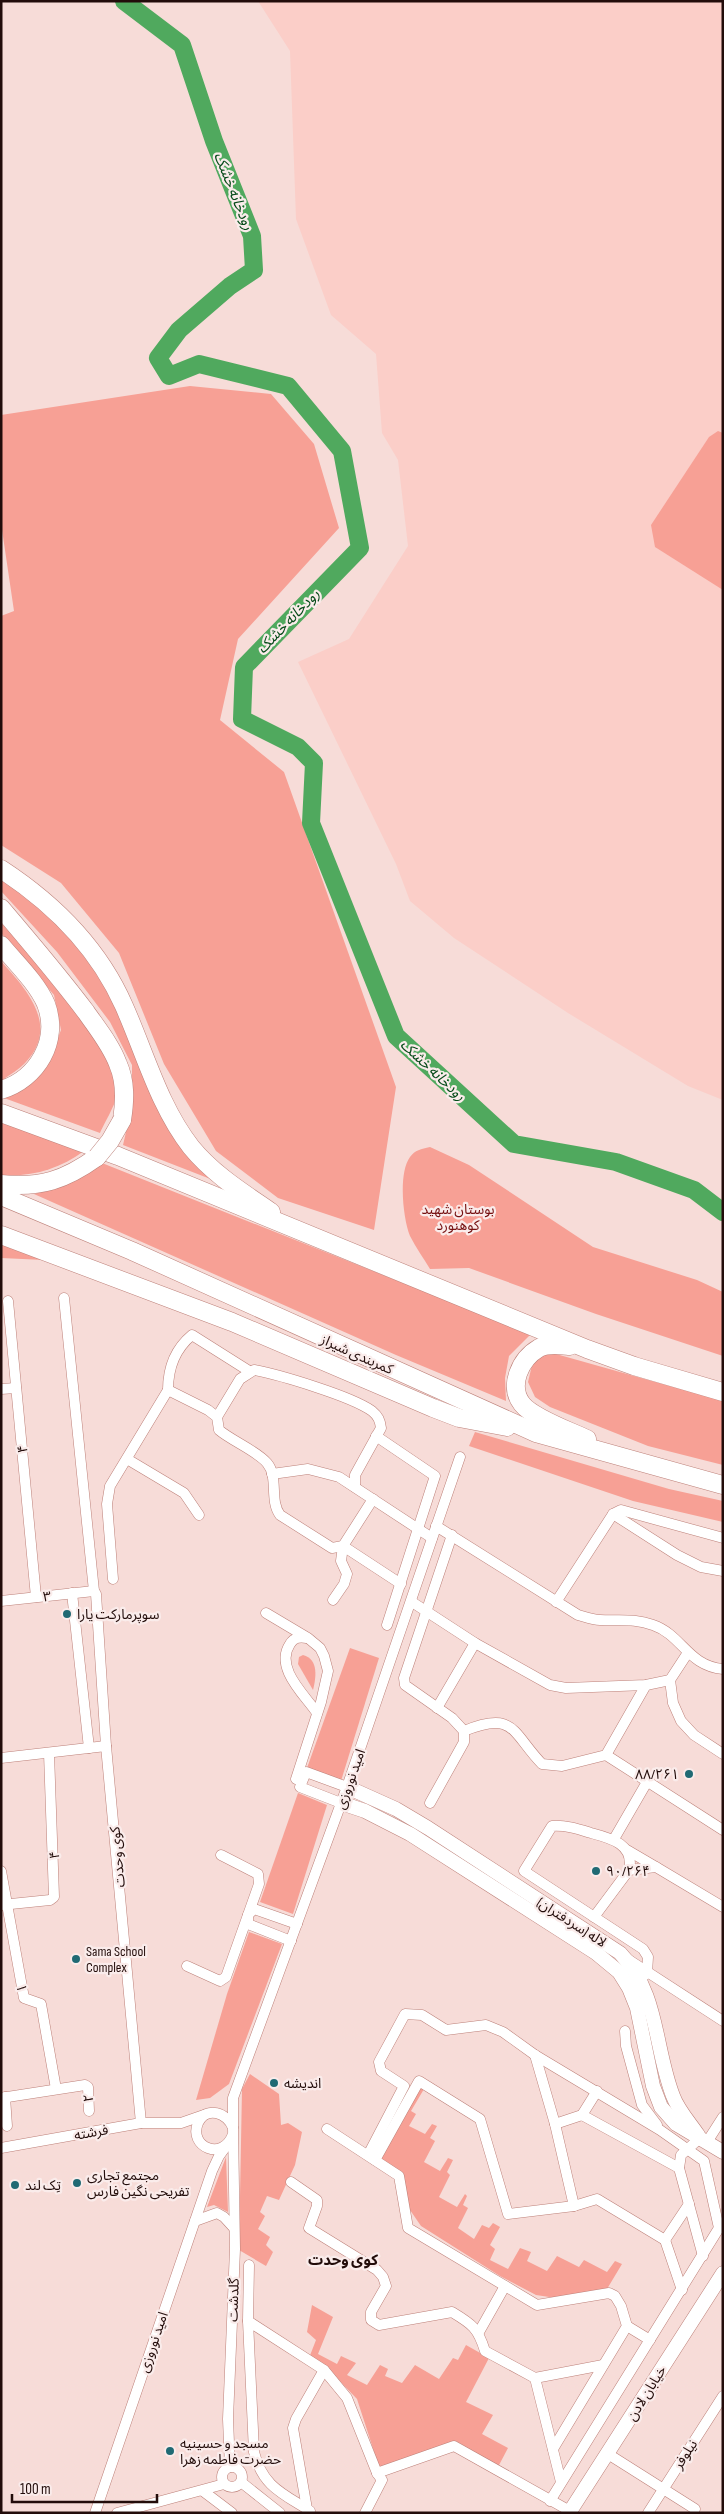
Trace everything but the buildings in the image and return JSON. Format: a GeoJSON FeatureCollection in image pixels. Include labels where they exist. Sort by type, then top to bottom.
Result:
{"type":"FeatureCollection","features":[{"type":"Feature","properties":{"kind":"highway"},"geometry":{"type":"LineString","coordinates":[[1,869],[36,894],[67,922],[97,959],[124,1004],[163,1097],[190,1146],[223,1179],[298,1231]]}},
{"type":"Feature","properties":{"kind":"highway"},"geometry":{"type":"LineString","coordinates":[[1,908],[54,971],[109,1046],[119,1065],[124,1085],[125,1101],[122,1120],[110,1141],[97,1157],[70,1174],[52,1181],[24,1186],[1,1184]]}},
{"type":"Feature","properties":{"kind":"highway"},"geometry":{"type":"LineString","coordinates":[[1,945],[46,1004],[50,1033],[47,1047],[31,1073],[22,1081],[1,1090]]}},
{"type":"Feature","properties":{"kind":"highway"},"geometry":{"type":"LineString","coordinates":[[1,1112],[118,1156],[587,1349],[634,1366],[723,1392]]}},
{"type":"Feature","properties":{"kind":"highway","name":"کمربندی شیراز"},"geometry":{"type":"LineString","coordinates":[[1,1196],[132,1251],[536,1433],[723,1485]]}},
{"type":"Feature","properties":{"kind":"highway"},"geometry":{"type":"LineString","coordinates":[[1,1235],[232,1322],[346,1373],[459,1418],[536,1433]]}},
{"type":"Feature","properties":{"kind":"highway"},"geometry":{"type":"LineString","coordinates":[[587,1349],[557,1344],[540,1348],[519,1369],[515,1389],[522,1405],[532,1413],[639,1463]]}},
{"type":"Feature","properties":{"kind":"street","name":"کوی وحدت"},"geometry":{"type":"LineString","coordinates":[[64,1298],[94,1591],[96,1594],[106,1746],[141,2123]]}},
{"type":"Feature","properties":{"kind":"street","name":"۴"},"geometry":{"type":"LineString","coordinates":[[8,1301],[36,1597]]}},
{"type":"Feature","properties":{"kind":"street"},"geometry":{"type":"LineString","coordinates":[[113,1579],[107,1504],[110,1486],[168,1390],[168,1380],[177,1350],[192,1335],[248,1371]]}},
{"type":"Feature","properties":{"kind":"street"},"geometry":{"type":"LineString","coordinates":[[356,1487],[355,1475],[381,1428],[379,1419],[357,1402],[269,1373],[254,1370],[248,1371],[240,1379],[217,1417],[219,1430],[268,1464],[272,1474],[275,1508],[280,1515],[332,1548],[342,1546],[401,1584]]}},
{"type":"Feature","properties":{"kind":"street"},"geometry":{"type":"LineString","coordinates":[[1,1389],[16,1388]]}},
{"type":"Feature","properties":{"kind":"street"},"geometry":{"type":"LineString","coordinates":[[168,1390],[208,1410],[217,1417]]}},
{"type":"Feature","properties":{"kind":"street"},"geometry":{"type":"LineString","coordinates":[[376,1436],[435,1476],[387,1626]]}},
{"type":"Feature","properties":{"kind":"street","name":"امید نوروزی"},"geometry":{"type":"LineString","coordinates":[[233,2098],[347,1787],[412,1602],[460,1457]]}},
{"type":"Feature","properties":{"kind":"street"},"geometry":{"type":"LineString","coordinates":[[127,1459],[184,1493],[199,1515]]}},
{"type":"Feature","properties":{"kind":"street"},"geometry":{"type":"LineString","coordinates":[[272,1474],[308,1469],[338,1477],[432,1538]]}},
{"type":"Feature","properties":{"kind":"street"},"geometry":{"type":"LineString","coordinates":[[333,1600],[344,1584],[347,1574],[342,1561],[342,1546],[373,1499]]}},
{"type":"Feature","properties":{"kind":"street"},"geometry":{"type":"LineString","coordinates":[[556,1602],[613,1514],[621,1510],[723,1538]]}},
{"type":"Feature","properties":{"kind":"street"},"geometry":{"type":"LineString","coordinates":[[613,1514],[677,1555],[701,1566],[723,1571]]}},
{"type":"Feature","properties":{"kind":"street"},"geometry":{"type":"LineString","coordinates":[[436,1526],[578,1615],[599,1620],[638,1620],[654,1625],[670,1632],[687,1654],[723,1669]]}},
{"type":"Feature","properties":{"kind":"street"},"geometry":{"type":"LineString","coordinates":[[430,1803],[464,1742],[464,1731],[437,1708],[405,1685],[404,1678],[452,1536]]}},
{"type":"Feature","properties":{"kind":"street","name":"۳"},"geometry":{"type":"LineString","coordinates":[[1,1601],[94,1591]]}},
{"type":"Feature","properties":{"kind":"street"},"geometry":{"type":"LineString","coordinates":[[72,1593],[89,1748]]}},
{"type":"Feature","properties":{"kind":"street"},"geometry":{"type":"LineString","coordinates":[[412,1602],[475,1643],[550,1685],[566,1688],[646,1685],[670,1680]]}},
{"type":"Feature","properties":{"kind":"street"},"geometry":{"type":"LineString","coordinates":[[266,1613],[308,1638],[324,1656],[328,1671],[296,1779],[301,1780]]}},
{"type":"Feature","properties":{"kind":"street"},"geometry":{"type":"LineString","coordinates":[[308,1638],[300,1637],[294,1639],[286,1651],[286,1660],[288,1672],[298,1689],[317,1712]]}},
{"type":"Feature","properties":{"kind":"street"},"geometry":{"type":"LineString","coordinates":[[437,1708],[475,1643]]}},
{"type":"Feature","properties":{"kind":"street"},"geometry":{"type":"LineString","coordinates":[[687,1654],[670,1680],[673,1703],[681,1721],[694,1735],[723,1754]]}},
{"type":"Feature","properties":{"kind":"street"},"geometry":{"type":"LineString","coordinates":[[464,1731],[482,1723],[506,1725],[520,1735],[531,1753],[542,1764],[562,1766],[606,1755],[646,1685]]}},
{"type":"Feature","properties":{"kind":"street"},"geometry":{"type":"LineString","coordinates":[[1,1758],[106,1746]]}},
{"type":"Feature","properties":{"kind":"street","name":"۴"},"geometry":{"type":"LineString","coordinates":[[4,1905],[50,1900],[54,1897],[49,1753]]}},
{"type":"Feature","properties":{"kind":"street"},"geometry":{"type":"LineString","coordinates":[[606,1755],[723,1830]]}},
{"type":"Feature","properties":{"kind":"street"},"geometry":{"type":"LineString","coordinates":[[341,1803],[300,1787],[301,1780],[306,1772],[347,1787]]}},
{"type":"Feature","properties":{"kind":"street"},"geometry":{"type":"LineString","coordinates":[[614,1838],[647,1782]]}},
{"type":"Feature","properties":{"kind":"street","name":"لاله (سردفتران)"},"geometry":{"type":"LineString","coordinates":[[347,1787],[396,1809],[620,1953],[634,1967],[648,1998],[673,2099],[706,2141]]}},
{"type":"Feature","properties":{"kind":"street","name":"لاله (سردفتران)"},"geometry":{"type":"LineString","coordinates":[[341,1803],[365,1811],[410,1834],[496,1891],[596,1953],[619,1972],[639,1980]]}},
{"type":"Feature","properties":{"kind":"street"},"geometry":{"type":"LineString","coordinates":[[723,1907],[628,1850],[614,1838],[563,1826],[552,1826],[524,1871],[646,1952],[649,1962],[639,1980],[723,2021]]}},
{"type":"Feature","properties":{"kind":"street"},"geometry":{"type":"LineString","coordinates":[[594,1917],[628,1870],[630,1860],[628,1850]]}},
{"type":"Feature","properties":{"kind":"street"},"geometry":{"type":"LineString","coordinates":[[187,1966],[220,1981],[223,1980],[259,1884],[260,1876],[221,1855]]}},
{"type":"Feature","properties":{"kind":"street"},"geometry":{"type":"LineString","coordinates":[[628,1870],[656,1867]]}},
{"type":"Feature","properties":{"kind":"street"},"geometry":{"type":"LineString","coordinates":[[1,1871],[4,1905]]}},
{"type":"Feature","properties":{"kind":"street"},"geometry":{"type":"LineString","coordinates":[[496,1891],[504,1878]]}},
{"type":"Feature","properties":{"kind":"street","name":"۱"},"geometry":{"type":"LineString","coordinates":[[4,1905],[24,1998],[41,2004],[56,2089]]}},
{"type":"Feature","properties":{"kind":"street"},"geometry":{"type":"LineString","coordinates":[[291,1941],[248,1924],[248,1915],[254,1909],[297,1924]]}},
{"type":"Feature","properties":{"kind":"street","name":"لاله (سردفتران)"},"geometry":{"type":"LineString","coordinates":[[639,1980],[637,2008],[652,2086],[661,2107],[676,2124],[723,2152]]}},
{"type":"Feature","properties":{"kind":"street"},"geometry":{"type":"LineString","coordinates":[[371,2158],[404,2086],[386,2076],[381,2071],[379,2062],[405,2014],[422,2015],[446,2030],[486,2025],[503,2032],[535,2054],[660,2130],[704,2161],[719,2228],[550,2501]]}},
{"type":"Feature","properties":{"kind":"street"},"geometry":{"type":"LineString","coordinates":[[625,2031],[626,2046],[642,2105],[660,2130]]}},
{"type":"Feature","properties":{"kind":"street"},"geometry":{"type":"LineString","coordinates":[[626,2046],[644,2043]]}},
{"type":"Feature","properties":{"kind":"street"},"geometry":{"type":"LineString","coordinates":[[535,2054],[555,2124],[574,2206]]}},
{"type":"Feature","properties":{"kind":"street"},"geometry":{"type":"LineString","coordinates":[[371,2158],[419,2081],[480,2119],[508,2214],[574,2206],[598,2199],[665,2240],[682,2290]]}},
{"type":"Feature","properties":{"kind":"street","name":"۲"},"geometry":{"type":"LineString","coordinates":[[56,2089],[87,2085],[89,2111]]}},
{"type":"Feature","properties":{"kind":"street"},"geometry":{"type":"LineString","coordinates":[[7,2126],[3,2097],[56,2089]]}},
{"type":"Feature","properties":{"kind":"street"},"geometry":{"type":"LineString","coordinates":[[555,2124],[582,2115],[597,2091]]}},
{"type":"Feature","properties":{"kind":"street","name":"فرشته"},"geometry":{"type":"LineString","coordinates":[[1,2148],[141,2123],[182,2123],[225,2107],[233,2098]]}},
{"type":"Feature","properties":{"kind":"street","name":"گلدشت"},"geometry":{"type":"LineString","coordinates":[[230,2466],[228,2419],[234,2228],[233,2098]]}},
{"type":"Feature","properties":{"kind":"street"},"geometry":{"type":"LineString","coordinates":[[197,2135],[197,2125],[207,2114],[216,2112],[227,2117],[233,2131],[227,2145],[215,2150],[204,2146]]}},
{"type":"Feature","properties":{"kind":"street"},"geometry":{"type":"LineString","coordinates":[[582,2115],[680,2168]]}},
{"type":"Feature","properties":{"kind":"street"},"geometry":{"type":"LineString","coordinates":[[706,2141],[723,2117]]}},
{"type":"Feature","properties":{"kind":"street"},"geometry":{"type":"LineString","coordinates":[[703,2256],[680,2168],[681,2155],[686,2149],[706,2141],[723,2122]]}},
{"type":"Feature","properties":{"kind":"street"},"geometry":{"type":"LineString","coordinates":[[182,2123],[197,2135],[204,2146],[212,2171]]}},
{"type":"Feature","properties":{"kind":"street"},"geometry":{"type":"LineString","coordinates":[[326,2129],[399,2176],[408,2228],[537,2305],[609,2293],[615,2296],[621,2306],[628,2326],[650,2340]]}},
{"type":"Feature","properties":{"kind":"street","name":"امید نوروزی"},"geometry":{"type":"LineString","coordinates":[[94,2513],[212,2171],[227,2145]]}},
{"type":"Feature","properties":{"kind":"street"},"geometry":{"type":"LineString","coordinates":[[291,2182],[318,2200],[309,2228],[377,2270],[383,2277],[386,2286],[371,2312],[371,2320],[379,2325],[452,2312],[469,2322],[479,2332],[485,2351],[535,2378],[603,2365]]}},
{"type":"Feature","properties":{"kind":"street"},"geometry":{"type":"LineString","coordinates":[[665,2240],[689,2204]]}},
{"type":"Feature","properties":{"kind":"street"},"geometry":{"type":"LineString","coordinates":[[195,2221],[217,2213],[224,2216],[234,2228]]}},
{"type":"Feature","properties":{"kind":"street"},"geometry":{"type":"LineString","coordinates":[[249,2265],[248,2321],[254,2452],[258,2468],[278,2492],[310,2511]]}},
{"type":"Feature","properties":{"kind":"street","name":"خیابان لادن"},"geometry":{"type":"LineString","coordinates":[[569,2512],[723,2273]]}},
{"type":"Feature","properties":{"kind":"street"},"geometry":{"type":"LineString","coordinates":[[479,2332],[505,2286]]}},
{"type":"Feature","properties":{"kind":"street"},"geometry":{"type":"LineString","coordinates":[[248,2321],[324,2370],[347,2398],[377,2473],[382,2480],[365,2513]]}},
{"type":"Feature","properties":{"kind":"street"},"geometry":{"type":"LineString","coordinates":[[553,2448],[628,2326]]}},
{"type":"Feature","properties":{"kind":"street"},"geometry":{"type":"LineString","coordinates":[[310,2511],[293,2428],[296,2419],[324,2370]]}},
{"type":"Feature","properties":{"kind":"street"},"geometry":{"type":"LineString","coordinates":[[535,2378],[560,2482]]}},
{"type":"Feature","properties":{"kind":"street","name":"نیلوفر"},"geometry":{"type":"LineString","coordinates":[[648,2513],[721,2403]]}},
{"type":"Feature","properties":{"kind":"street"},"geometry":{"type":"LineString","coordinates":[[377,2473],[454,2446],[569,2512]]}},
{"type":"Feature","properties":{"kind":"street"},"geometry":{"type":"LineString","coordinates":[[608,2454],[695,2509]]}},
{"type":"Feature","properties":{"kind":"street"},"geometry":{"type":"LineString","coordinates":[[224,2484],[221,2475],[224,2469],[230,2466],[237,2468],[241,2472],[241,2482],[266,2504],[280,2513]]}},
{"type":"Feature","properties":{"kind":"street"},"geometry":{"type":"LineString","coordinates":[[119,2513],[224,2484],[233,2487],[241,2482]]}},
{"type":"Feature","properties":{"kind":"street"},"geometry":{"type":"LineString","coordinates":[[203,2491],[232,2513]]}},
{"type":"Feature","properties":{"kind":"shaded area"},"geometry":{"type":"Polygon","coordinates":[[[258,1],[723,1],[723,1100],[688,1086],[568,1013],[454,938],[410,901],[396,864],[298,662],[349,639],[408,546],[398,460],[382,433],[376,354],[331,315],[296,219],[290,51],[258,1]]]}},
{"type":"Feature","properties":{"kind":"green space"},"geometry":{"type":"Polygon","coordinates":[[[190,386],[271,394],[314,444],[339,528],[238,639],[220,720],[284,772],[396,1087],[374,1230],[278,1198],[216,1151],[164,1064],[119,953],[61,883],[1,845],[1,616],[14,611],[1,523],[1,415],[190,386]]]}},
{"type":"Feature","properties":{"kind":"green space"},"geometry":{"type":"Polygon","coordinates":[[[718,431],[723,433],[723,590],[655,547],[651,525],[709,437],[718,431]]]}},
{"type":"Feature","properties":{"kind":"green space"},"geometry":{"type":"Polygon","coordinates":[[[1,879],[26,897],[68,934],[113,997],[213,1180],[123,1145],[132,1106],[132,1065],[110,1022],[57,952],[1,891],[1,879]]]}},
{"type":"Feature","properties":{"kind":"green space"},"geometry":{"type":"Polygon","coordinates":[[[1,923],[32,956],[71,1003],[105,1052],[115,1074],[118,1091],[100,1133],[4,1098],[22,1089],[46,1068],[61,1030],[54,995],[1,933],[1,923]]]}},
{"type":"Feature","properties":{"kind":"green space"},"geometry":{"type":"Polygon","coordinates":[[[1,961],[20,983],[36,1008],[40,1021],[40,1035],[36,1048],[26,1062],[18,1070],[1,1081],[1,961]]]}},
{"type":"Feature","properties":{"kind":"green space"},"geometry":{"type":"Polygon","coordinates":[[[1,1122],[84,1151],[65,1163],[35,1173],[1,1175],[1,1122]]]}},
{"type":"Feature","properties":{"kind":"green space","name":"بوستان شهید کوهنورد"},"geometry":{"type":"Polygon","coordinates":[[[430,1147],[469,1165],[593,1247],[697,1280],[723,1292],[723,1356],[596,1314],[469,1268],[430,1269],[417,1249],[407,1228],[403,1185],[406,1164],[410,1157],[416,1151],[430,1147]]]}},
{"type":"Feature","properties":{"kind":"green space"},"geometry":{"type":"Polygon","coordinates":[[[102,1163],[531,1334],[509,1356],[505,1378],[506,1401],[396,1355],[34,1194],[64,1186],[102,1163]]]}},
{"type":"Feature","properties":{"kind":"green space"},"geometry":{"type":"Polygon","coordinates":[[[1,1243],[44,1260],[1,1258],[1,1243]]]}},
{"type":"Feature","properties":{"kind":"green space"},"geometry":{"type":"Polygon","coordinates":[[[556,1354],[723,1401],[723,1465],[648,1446],[550,1407],[535,1397],[528,1382],[532,1365],[542,1355],[556,1354]]]}},
{"type":"Feature","properties":{"kind":"green space"},"geometry":{"type":"Polygon","coordinates":[[[475,1432],[669,1489],[723,1501],[723,1522],[633,1501],[469,1446],[475,1432]]]}},
{"type":"Feature","properties":{"kind":"green space"},"geometry":{"type":"Polygon","coordinates":[[[350,1648],[379,1658],[341,1781],[307,1768],[350,1648]]]}},
{"type":"Feature","properties":{"kind":"green space"},"geometry":{"type":"Polygon","coordinates":[[[303,1655],[312,1660],[314,1665],[315,1680],[313,1690],[298,1664],[299,1657],[303,1655]]]}},
{"type":"Feature","properties":{"kind":"green space"},"geometry":{"type":"Polygon","coordinates":[[[298,1793],[327,1805],[293,1914],[260,1902],[298,1793]]]}},
{"type":"Feature","properties":{"kind":"green space"},"geometry":{"type":"Polygon","coordinates":[[[249,1932],[282,1944],[229,2084],[210,2098],[196,2100],[227,1994],[249,1932]]]}},
{"type":"Feature","properties":{"kind":"green space"},"geometry":{"type":"Polygon","coordinates":[[[250,2074],[279,2094],[281,2125],[288,2123],[302,2132],[295,2165],[279,2200],[267,2196],[260,2212],[265,2216],[258,2229],[270,2237],[266,2245],[273,2252],[266,2266],[239,2250],[242,2089],[250,2074]]]}},
{"type":"Feature","properties":{"kind":"green space"},"geometry":{"type":"Polygon","coordinates":[[[419,2086],[424,2089],[411,2111],[416,2114],[409,2126],[425,2134],[432,2124],[437,2126],[430,2138],[435,2141],[424,2162],[440,2171],[448,2158],[453,2160],[447,2172],[450,2175],[439,2197],[457,2207],[465,2194],[467,2196],[463,2205],[468,2208],[458,2228],[474,2239],[482,2225],[489,2228],[493,2223],[500,2227],[490,2245],[495,2249],[490,2260],[508,2269],[520,2248],[531,2252],[527,2261],[547,2271],[557,2256],[579,2267],[584,2260],[607,2272],[615,2261],[622,2264],[607,2289],[556,2298],[536,2295],[500,2276],[421,2226],[410,2210],[403,2174],[378,2159],[419,2086]]]}},
{"type":"Feature","properties":{"kind":"green space"},"geometry":{"type":"Polygon","coordinates":[[[226,2157],[228,2212],[214,2205],[207,2207],[226,2157]]]}},
{"type":"Feature","properties":{"kind":"green space"},"geometry":{"type":"Polygon","coordinates":[[[312,2305],[333,2317],[318,2354],[337,2364],[341,2356],[356,2363],[347,2375],[367,2385],[380,2365],[388,2369],[385,2376],[402,2383],[415,2365],[439,2379],[453,2358],[458,2360],[466,2345],[489,2358],[466,2402],[493,2415],[482,2434],[508,2448],[498,2467],[456,2441],[379,2467],[357,2399],[329,2370],[309,2358],[316,2340],[307,2332],[312,2305]]]}},
{"type":"Feature","properties":{"kind":"waterway","name":"رودخانه خشک"},"geometry":{"type":"LineString","coordinates":[[124,1],[182,45],[214,141],[252,236],[254,270],[230,286],[179,330],[158,358],[169,376],[199,364],[288,386],[342,451],[360,548],[244,667],[242,719],[298,747],[314,763],[311,823],[396,1036],[514,1144],[616,1162],[694,1190],[723,1212]]}},
{"type":"Feature","properties":{"kind":"place","name":"سوپرمارکت یارا"},"geometry":{"type":"Point","coordinates":[67,1614]}},
{"type":"Feature","properties":{"kind":"place","name":"۸۸/۲۶۱"},"geometry":{"type":"Point","coordinates":[689,1774]}},
{"type":"Feature","properties":{"kind":"place","name":"۹۰/۲۶۴"},"geometry":{"type":"Point","coordinates":[596,1871]}},
{"type":"Feature","properties":{"kind":"place","name":"Sama School Complex"},"geometry":{"type":"Point","coordinates":[76,1959]}},
{"type":"Feature","properties":{"kind":"place","name":"اندیشه"},"geometry":{"type":"Point","coordinates":[274,2083]}},
{"type":"Feature","properties":{"kind":"place","name":"مجتمع تجاری تفریحی نگین فارس"},"geometry":{"type":"Point","coordinates":[77,2183]}},
{"type":"Feature","properties":{"kind":"place","name":"تِک لند"},"geometry":{"type":"Point","coordinates":[15,2185]}},
{"type":"Feature","properties":{"kind":"place","name":"مسجد و حسینیه حضرت فاطمه زهرا"},"geometry":{"type":"Point","coordinates":[170,2451]}},
{"type":"Feature","properties":{"kind":"district","name":"کوی وحدت"},"geometry":{"type":"Point","coordinates":[343,2260]}}]}
